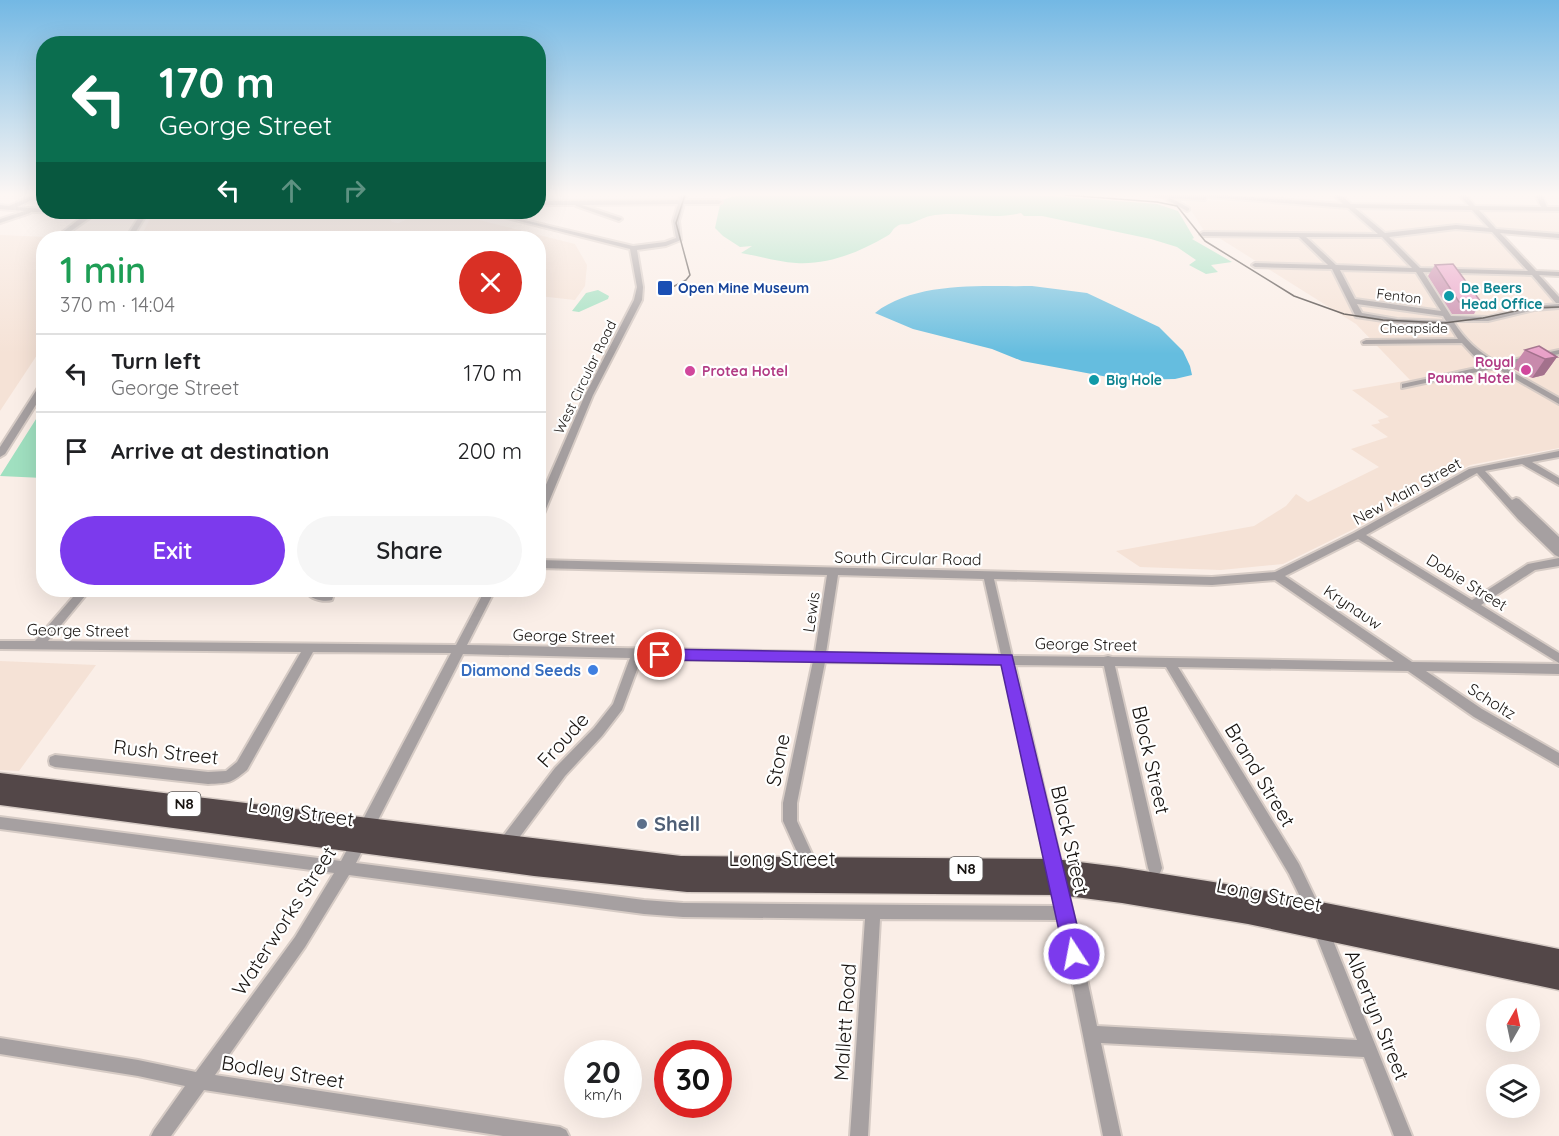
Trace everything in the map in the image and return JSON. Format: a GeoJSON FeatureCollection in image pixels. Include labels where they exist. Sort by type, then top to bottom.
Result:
{"type":"FeatureCollection","features":[{"type":"Feature","properties":{"kind":"highway","name":"Long Street"},"geometry":{"type":"LineString","coordinates":[[0,781],[363,836],[534,866],[687,882],[1057,877]]}},
{"type":"Feature","properties":{"kind":"highway","name":"Long Street"},"geometry":{"type":"LineString","coordinates":[[0,797],[363,836],[505,845],[681,866],[812,867],[1057,877],[1103,890],[1318,919],[1559,960]]}},
{"type":"Feature","properties":{"kind":"highway","name":"Long Street"},"geometry":{"type":"LineString","coordinates":[[1318,919],[1559,979]]}},
{"type":"Feature","properties":{"kind":"street","name":"West Circular Road"},"geometry":{"type":"LineString","coordinates":[[546,496],[588,394],[638,300],[640,287],[633,248]]}},
{"type":"Feature","properties":{"kind":"street"},"geometry":{"type":"LineString","coordinates":[[1314,248],[1336,269],[1357,314],[1372,319],[1476,320],[1541,306],[1559,306]]}},
{"type":"Feature","properties":{"kind":"street"},"geometry":{"type":"LineString","coordinates":[[1397,248],[1418,270],[1463,341],[1478,355],[1559,401]]}},
{"type":"Feature","properties":{"kind":"street"},"geometry":{"type":"LineString","coordinates":[[1509,248],[1559,301]]}},
{"type":"Feature","properties":{"kind":"street"},"geometry":{"type":"LineString","coordinates":[[1255,266],[1559,274]]}},
{"type":"Feature","properties":{"kind":"street","name":"Fenton"},"geometry":{"type":"LineString","coordinates":[[1351,301],[1448,318]]}},
{"type":"Feature","properties":{"kind":"street","name":"Cheapside"},"geometry":{"type":"LineString","coordinates":[[1366,342],[1463,341]]}},
{"type":"Feature","properties":{"kind":"street"},"geometry":{"type":"LineString","coordinates":[[1405,386],[1559,352]]}},
{"type":"Feature","properties":{"kind":"street"},"geometry":{"type":"LineString","coordinates":[[0,454],[36,397]]}},
{"type":"Feature","properties":{"kind":"street","name":"New Main Street"},"geometry":{"type":"LineString","coordinates":[[1277,576],[1358,535],[1464,474],[1559,454]]}},
{"type":"Feature","properties":{"kind":"street"},"geometry":{"type":"LineString","coordinates":[[1524,461],[1559,482]]}},
{"type":"Feature","properties":{"kind":"street"},"geometry":{"type":"LineString","coordinates":[[1482,469],[1559,543]]}},
{"type":"Feature","properties":{"kind":"street"},"geometry":{"type":"LineString","coordinates":[[1482,469],[1521,517],[1559,553]]}},
{"type":"Feature","properties":{"kind":"street","name":"Dobie Street"},"geometry":{"type":"LineString","coordinates":[[1358,535],[1559,659]]}},
{"type":"Feature","properties":{"kind":"street"},"geometry":{"type":"LineString","coordinates":[[1473,604],[1532,567],[1559,562]]}},
{"type":"Feature","properties":{"kind":"street","name":"South Circular Road"},"geometry":{"type":"LineString","coordinates":[[546,564],[1212,581],[1277,576]]}},
{"type":"Feature","properties":{"kind":"street","name":"Lewis"},"geometry":{"type":"LineString","coordinates":[[820,657],[833,571]]}},
{"type":"Feature","properties":{"kind":"street","name":"Black Street"},"geometry":{"type":"LineString","coordinates":[[987,575],[1066,913],[1112,1136]]}},
{"type":"Feature","properties":{"kind":"street","name":"Krynauw"},"geometry":{"type":"LineString","coordinates":[[1277,576],[1410,666]]}},
{"type":"Feature","properties":{"kind":"street"},"geometry":{"type":"LineString","coordinates":[[37,646],[79,597]]}},
{"type":"Feature","properties":{"kind":"street","name":"Waterworks Street"},"geometry":{"type":"LineString","coordinates":[[160,1136],[300,942],[345,869],[486,597]]}},
{"type":"Feature","properties":{"kind":"street","name":"George Street"},"geometry":{"type":"LineString","coordinates":[[0,645],[458,649],[1559,669]]}},
{"type":"Feature","properties":{"kind":"street","name":"Rush Street"},"geometry":{"type":"LineString","coordinates":[[55,761],[208,778],[229,777],[248,758],[309,649]]}},
{"type":"Feature","properties":{"kind":"street","name":"Froude"},"geometry":{"type":"LineString","coordinates":[[505,845],[548,787],[598,732],[618,706],[637,654]]}},
{"type":"Feature","properties":{"kind":"street","name":"Stone"},"geometry":{"type":"LineString","coordinates":[[812,867],[790,821],[790,803],[820,657]]}},
{"type":"Feature","properties":{"kind":"street","name":"Block Street"},"geometry":{"type":"LineString","coordinates":[[1108,660],[1155,868]]}},
{"type":"Feature","properties":{"kind":"street","name":"Brand Street"},"geometry":{"type":"LineString","coordinates":[[1169,662],[1294,870],[1318,919]]}},
{"type":"Feature","properties":{"kind":"street","name":"Scholtz"},"geometry":{"type":"LineString","coordinates":[[1410,666],[1478,713],[1559,760]]}},
{"type":"Feature","properties":{"kind":"street"},"geometry":{"type":"LineString","coordinates":[[0,823],[644,907],[1066,913]]}},
{"type":"Feature","properties":{"kind":"street","name":"Mallett Road"},"geometry":{"type":"LineString","coordinates":[[859,1136],[873,911]]}},
{"type":"Feature","properties":{"kind":"street","name":"Albertyn Street"},"geometry":{"type":"LineString","coordinates":[[1318,919],[1403,1136]]}},
{"type":"Feature","properties":{"kind":"street"},"geometry":{"type":"LineString","coordinates":[[1090,1034],[1369,1049]]}},
{"type":"Feature","properties":{"kind":"street","name":"Bodley Street"},"geometry":{"type":"LineString","coordinates":[[0,1046],[138,1068],[201,1081],[561,1136]]}},
{"type":"Feature","properties":{"kind":"shaded area"},"geometry":{"type":"Polygon","coordinates":[[[0,248],[36,248],[36,357],[0,411],[0,248]]]}},
{"type":"Feature","properties":{"kind":"shaded area"},"geometry":{"type":"Polygon","coordinates":[[[546,248],[577,248],[587,265],[585,286],[575,300],[546,297],[546,248]]]}},
{"type":"Feature","properties":{"kind":"shaded area"},"geometry":{"type":"Polygon","coordinates":[[[1235,248],[1506,248],[1559,305],[1559,448],[1470,465],[1360,526],[1283,564],[1221,570],[1140,567],[1116,551],[1254,526],[1286,506],[1296,494],[1308,502],[1379,467],[1351,449],[1388,437],[1371,425],[1380,423],[1378,420],[1389,417],[1352,390],[1410,380],[1356,324],[1235,248]]]}},
{"type":"Feature","properties":{"kind":"shaded area"},"geometry":{"type":"Polygon","coordinates":[[[0,661],[96,665],[19,771],[0,770],[0,661]]]}},
{"type":"Feature","properties":{"kind":"green space"},"geometry":{"type":"Polygon","coordinates":[[[749,248],[863,248],[832,260],[808,263],[775,260],[741,253],[749,248]]]}},
{"type":"Feature","properties":{"kind":"green space"},"geometry":{"type":"Polygon","coordinates":[[[1178,248],[1208,248],[1232,262],[1211,265],[1218,272],[1206,274],[1189,265],[1196,260],[1178,248]]]}},
{"type":"Feature","properties":{"kind":"green space"},"geometry":{"type":"Polygon","coordinates":[[[598,290],[609,296],[608,299],[579,312],[572,311],[586,293],[598,290]]]}},
{"type":"Feature","properties":{"kind":"green space"},"geometry":{"type":"Polygon","coordinates":[[[36,419],[36,478],[0,476],[36,419]]]}},
{"type":"Feature","properties":{"kind":"water"},"geometry":{"type":"Polygon","coordinates":[[[1032,286],[1087,293],[1159,327],[1183,351],[1192,375],[1175,379],[1124,380],[1022,361],[992,349],[913,329],[875,313],[910,295],[929,291],[950,288],[1032,286]]]}},
{"type":"Feature","properties":{"kind":"building"},"geometry":{"type":"Polygon","coordinates":[[[1453,264],[1481,302],[1459,302],[1435,265],[1453,264]]]}},
{"type":"Feature","properties":{"kind":"building"},"geometry":{"type":"Polygon","coordinates":[[[1539,346],[1557,357],[1545,359],[1525,350],[1539,346]]]}},
{"type":"Feature","properties":{"kind":"tram line"},"geometry":{"type":"LineString","coordinates":[[663,292],[686,280],[690,275],[683,248]]}},
{"type":"Feature","properties":{"kind":"tram line"},"geometry":{"type":"LineString","coordinates":[[1216,248],[1294,296],[1344,314],[1383,320],[1444,323],[1483,318],[1529,308],[1559,307]]}},
{"type":"Feature","properties":{"kind":"place","name":"Open Mine Museum"},"geometry":{"type":"Point","coordinates":[665,288]}},
{"type":"Feature","properties":{"kind":"place","name":"De Beers Head Office"},"geometry":{"type":"Point","coordinates":[1449,296]}},
{"type":"Feature","properties":{"kind":"place","name":"Royal Paume Hotel"},"geometry":{"type":"Point","coordinates":[1526,370]}},
{"type":"Feature","properties":{"kind":"place","name":"Protea Hotel"},"geometry":{"type":"Point","coordinates":[690,371]}},
{"type":"Feature","properties":{"kind":"place","name":"Big Hole"},"geometry":{"type":"Point","coordinates":[1094,380]}},
{"type":"Feature","properties":{"kind":"place","name":"Diamond Seeds"},"geometry":{"type":"Point","coordinates":[593,670]}},
{"type":"Feature","properties":{"kind":"place","name":"Shell"},"geometry":{"type":"Point","coordinates":[642,824]}},
{"type":"Feature","properties":{"kind":"route"},"geometry":{"type":"LineString","coordinates":[[660,655],[1007,659],[1074,954]]}}]}
